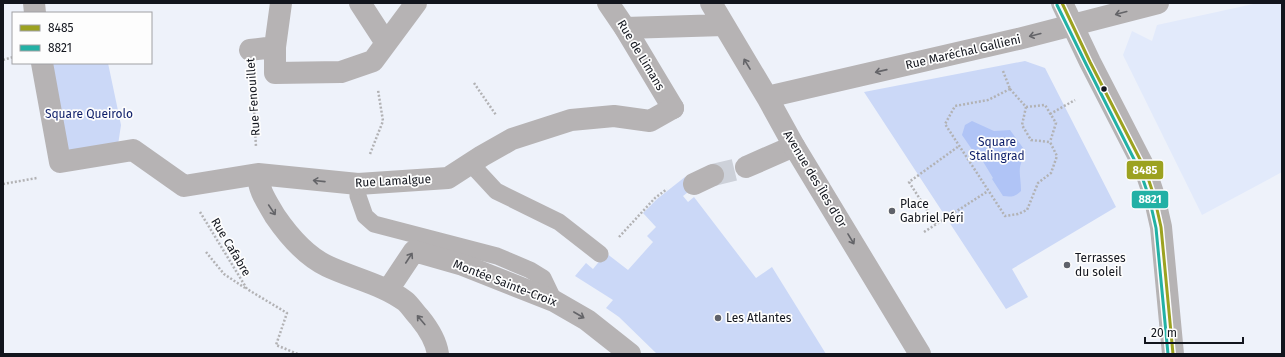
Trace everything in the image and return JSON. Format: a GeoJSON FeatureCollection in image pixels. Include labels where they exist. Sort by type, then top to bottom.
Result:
{"type":"FeatureCollection","features":[{"type":"Feature","properties":{"kind":"street"},"geometry":{"type":"LineString","coordinates":[[274,47],[281,3]]}},
{"type":"Feature","properties":{"kind":"street"},"geometry":{"type":"LineString","coordinates":[[360,3],[386,43]]}},
{"type":"Feature","properties":{"kind":"street"},"geometry":{"type":"LineString","coordinates":[[373,61],[416,3]]}},
{"type":"Feature","properties":{"kind":"street","name":"Rue de Limans"},"geometry":{"type":"LineString","coordinates":[[608,3],[625,28],[673,108]]}},
{"type":"Feature","properties":{"kind":"street","name":"Avenue des Îles d'Or"},"geometry":{"type":"LineString","coordinates":[[711,3],[767,97],[794,146],[920,354]]}},
{"type":"Feature","properties":{"kind":"street"},"geometry":{"type":"LineString","coordinates":[[1062,3],[1145,169],[1154,196],[1161,227],[1174,354]]}},
{"type":"Feature","properties":{"kind":"street","name":"Rue Maréchal Gallieni"},"geometry":{"type":"LineString","coordinates":[[767,97],[1073,26],[1158,3]]}},
{"type":"Feature","properties":{"kind":"street"},"geometry":{"type":"LineString","coordinates":[[625,28],[724,25]]}},
{"type":"Feature","properties":{"kind":"street","name":"Rue Fenouillet"},"geometry":{"type":"LineString","coordinates":[[250,50],[274,47],[275,73],[341,72],[373,61]]}},
{"type":"Feature","properties":{"kind":"street"},"geometry":{"type":"LineString","coordinates":[[42,64],[60,162],[133,150],[184,186]]}},
{"type":"Feature","properties":{"kind":"street","name":"Rue Lamalgue"},"geometry":{"type":"LineString","coordinates":[[184,186],[258,174],[358,184],[448,178],[512,139],[571,120],[614,116],[650,121],[673,108]]}},
{"type":"Feature","properties":{"kind":"street"},"geometry":{"type":"LineString","coordinates":[[746,167],[794,146]]}},
{"type":"Feature","properties":{"kind":"street"},"geometry":{"type":"LineString","coordinates":[[258,174],[258,184],[266,201],[292,238],[310,255],[327,266],[388,290],[406,302],[427,327],[437,345],[438,354]]}},
{"type":"Feature","properties":{"kind":"street","name":"Montée Sainte-Croix"},"geometry":{"type":"LineString","coordinates":[[388,290],[414,251],[463,265],[554,301],[587,320],[630,354]]}},
{"type":"Feature","properties":{"kind":"lane"},"geometry":{"type":"LineString","coordinates":[[471,164],[496,191],[559,222],[600,254]]}},
{"type":"Feature","properties":{"kind":"lane"},"geometry":{"type":"LineString","coordinates":[[358,184],[358,196],[365,216],[374,224],[497,256],[530,270],[544,278],[554,301]]}},
{"type":"Feature","properties":{"kind":"path","name":"Rue Fenouillet"},"geometry":{"type":"LineString","coordinates":[[250,50],[258,174]]}},
{"type":"Feature","properties":{"kind":"path"},"geometry":{"type":"LineString","coordinates":[[358,184],[383,121],[373,61]]}},
{"type":"Feature","properties":{"kind":"path"},"geometry":{"type":"LineString","coordinates":[[1002,66],[1010,89],[1026,107]]}},
{"type":"Feature","properties":{"kind":"path"},"geometry":{"type":"LineString","coordinates":[[474,83],[512,139]]}},
{"type":"Feature","properties":{"kind":"path"},"geometry":{"type":"LineString","coordinates":[[1010,89],[988,100],[955,106],[945,124],[1005,216],[1018,214],[1027,210],[1038,183],[1051,173],[1057,156],[1050,142],[1056,123],[1044,105],[1026,107]]}},
{"type":"Feature","properties":{"kind":"path"},"geometry":{"type":"LineString","coordinates":[[1050,114],[1075,100]]}},
{"type":"Feature","properties":{"kind":"path"},"geometry":{"type":"LineString","coordinates":[[1026,107],[1022,125],[1031,140],[1050,142]]}},
{"type":"Feature","properties":{"kind":"path"},"geometry":{"type":"LineString","coordinates":[[936,224],[909,182],[959,146]]}},
{"type":"Feature","properties":{"kind":"path"},"geometry":{"type":"LineString","coordinates":[[3,184],[43,177],[60,162]]}},
{"type":"Feature","properties":{"kind":"path","name":"Rue Cafabre"},"geometry":{"type":"LineString","coordinates":[[184,186],[247,289],[287,313],[276,345],[298,354]]}},
{"type":"Feature","properties":{"kind":"path"},"geometry":{"type":"LineString","coordinates":[[924,232],[988,191]]}},
{"type":"Feature","properties":{"kind":"path"},"geometry":{"type":"LineString","coordinates":[[206,252],[224,274],[247,289]]}},
{"type":"Feature","properties":{"kind":"shaded area"},"geometry":{"type":"Polygon","coordinates":[[[1258,3],[1282,3],[1282,172],[1202,215],[1123,55],[1132,31],[1152,41],[1157,25],[1258,3]]]}},
{"type":"Feature","properties":{"kind":"shaded area"},"geometry":{"type":"Polygon","coordinates":[[[972,121],[994,131],[1010,130],[1026,152],[1020,168],[1021,191],[1017,194],[1003,196],[976,150],[973,151],[962,135],[965,125],[972,121]]]}},
{"type":"Feature","properties":{"kind":"green space","name":"Square Stalingrad"},"geometry":{"type":"Polygon","coordinates":[[[1025,61],[1045,68],[1116,207],[1012,269],[1028,297],[1006,309],[864,92],[1025,61]]]}},
{"type":"Feature","properties":{"kind":"green space","name":"Square Queirolo"},"geometry":{"type":"Polygon","coordinates":[[[49,64],[108,64],[121,125],[118,145],[67,157],[49,64]]]}},
{"type":"Feature","properties":{"kind":"green space"},"geometry":{"type":"Polygon","coordinates":[[[685,177],[692,189],[683,196],[688,202],[694,197],[756,278],[772,267],[826,354],[657,354],[619,317],[606,308],[613,300],[575,276],[586,263],[593,269],[606,253],[628,270],[653,242],[647,236],[656,227],[643,213],[657,199],[685,177]]]}},
{"type":"Feature","properties":{"kind":"tunnel"},"geometry":{"type":"LineString","coordinates":[[713,175],[746,167]]}},
{"type":"Feature","properties":{"kind":"transit line","name":"8485"},"geometry":{"type":"LineString","coordinates":[[1062,3],[1090,62],[1145,169],[1154,196],[1161,227],[1173,354]]}},
{"type":"Feature","properties":{"kind":"transit line","name":"8821"},"geometry":{"type":"LineString","coordinates":[[1057,5],[1140,171],[1149,197],[1156,228],[1168,354]]}},
{"type":"Feature","properties":{"kind":"place","name":"Place Gabriel Péri"},"geometry":{"type":"Point","coordinates":[892,211]}},
{"type":"Feature","properties":{"kind":"place","name":"Terrasses du soleil"},"geometry":{"type":"Point","coordinates":[1067,265]}},
{"type":"Feature","properties":{"kind":"place","name":"Les Atlantes"},"geometry":{"type":"Point","coordinates":[718,318]}}]}
